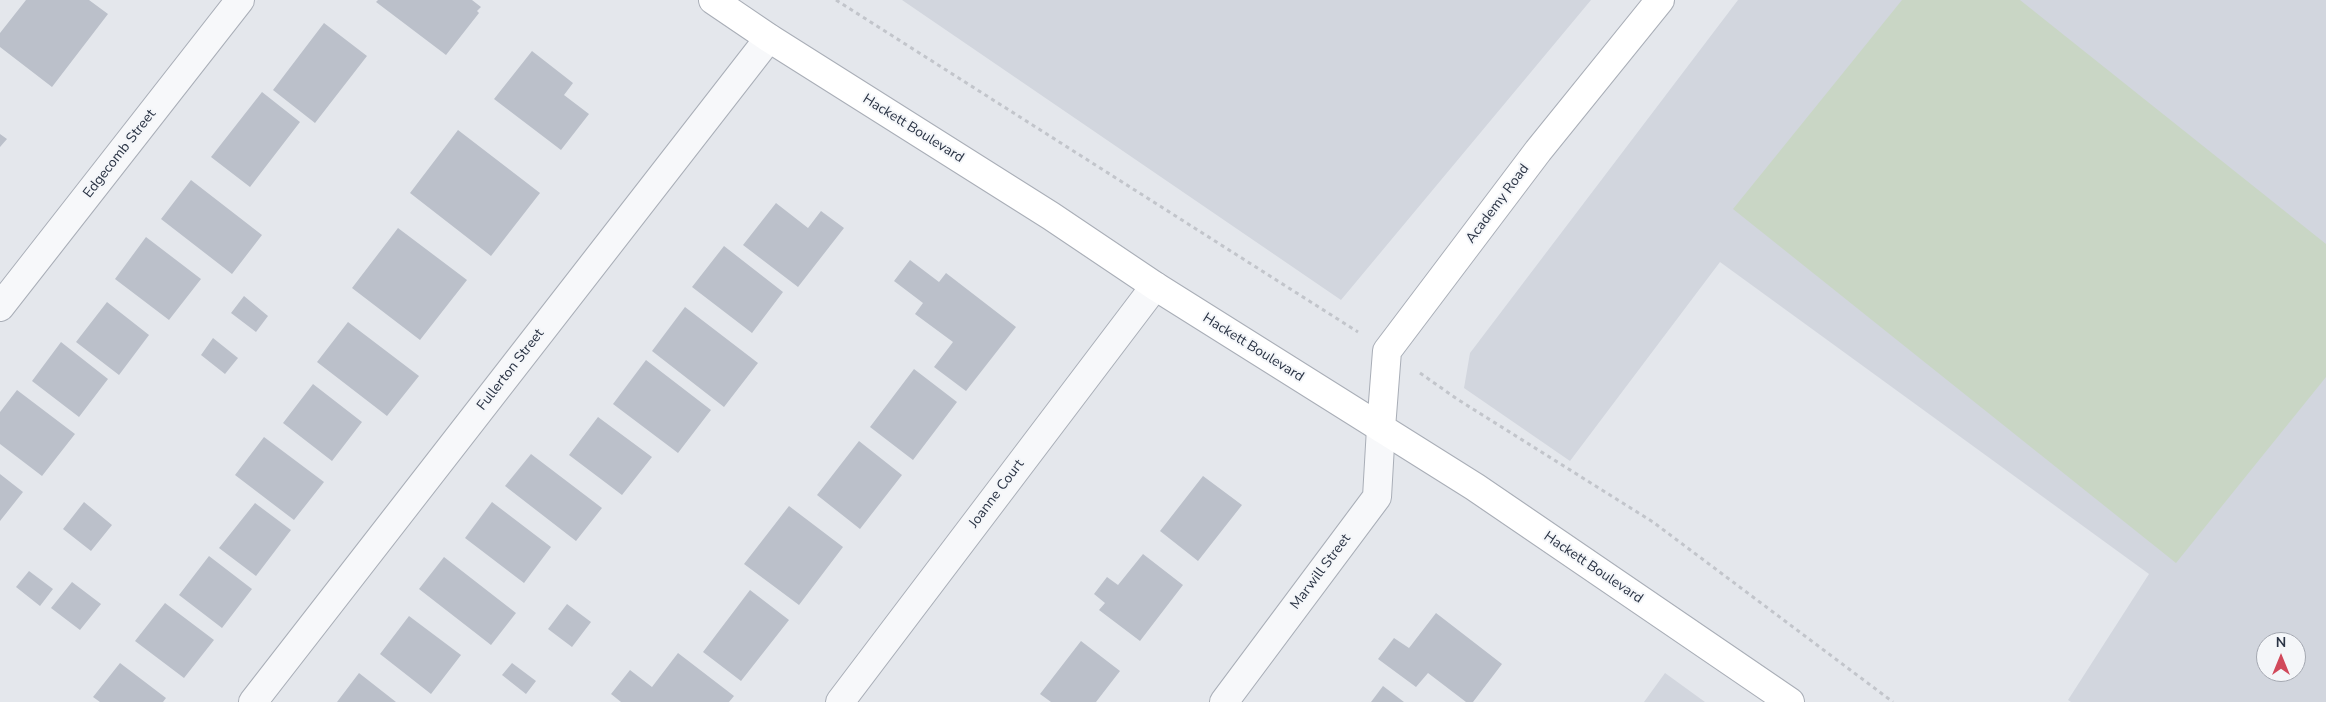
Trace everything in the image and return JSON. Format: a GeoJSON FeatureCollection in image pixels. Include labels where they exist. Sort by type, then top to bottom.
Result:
{"type":"FeatureCollection","features":[{"type":"Feature","properties":{"kind":"street","name":"Edgecomb Street"},"geometry":{"type":"LineString","coordinates":[[0,307],[240,0]]}},
{"type":"Feature","properties":{"kind":"street","name":"Hackett Boulevard"},"geometry":{"type":"LineString","coordinates":[[713,0],[769,38],[1051,216],[1155,286],[1475,487],[1790,702]]}},
{"type":"Feature","properties":{"kind":"street","name":"Academy Road"},"geometry":{"type":"LineString","coordinates":[[1387,351],[1538,151],[1660,0]]}},
{"type":"Feature","properties":{"kind":"street","name":"Fullerton Street"},"geometry":{"type":"LineString","coordinates":[[254,702],[769,38]]}},
{"type":"Feature","properties":{"kind":"street","name":"Joanne Court"},"geometry":{"type":"LineString","coordinates":[[840,702],[1155,286]]}},
{"type":"Feature","properties":{"kind":"street"},"geometry":{"type":"LineString","coordinates":[[1381,428],[1387,351]]}},
{"type":"Feature","properties":{"kind":"street","name":"Marwill Street"},"geometry":{"type":"LineString","coordinates":[[1224,702],[1377,497],[1381,428]]}},
{"type":"Feature","properties":{"kind":"path"},"geometry":{"type":"LineString","coordinates":[[836,0],[1387,351],[1457,399],[1653,522],[1893,702]]}},
{"type":"Feature","properties":{"kind":"shaded area"},"geometry":{"type":"Polygon","coordinates":[[[902,0],[1591,0],[1341,300],[902,0]]]}},
{"type":"Feature","properties":{"kind":"shaded area"},"geometry":{"type":"Polygon","coordinates":[[[1738,0],[2326,0],[2326,702],[2071,702],[2068,700],[2149,574],[1720,262],[1570,461],[1464,388],[1470,353],[1738,0]]]}},
{"type":"Feature","properties":{"kind":"shaded area"},"geometry":{"type":"Polygon","coordinates":[[[1665,673],[1705,702],[1644,702],[1665,673]]]}},
{"type":"Feature","properties":{"kind":"green space"},"geometry":{"type":"Polygon","coordinates":[[[1902,0],[2020,0],[2326,244],[2326,377],[2176,563],[1733,209],[1902,0]]]}},
{"type":"Feature","properties":{"kind":"building"},"geometry":{"type":"Polygon","coordinates":[[[26,0],[89,0],[108,14],[52,87],[0,47],[0,33],[26,0]]]}},
{"type":"Feature","properties":{"kind":"building"},"geometry":{"type":"Polygon","coordinates":[[[378,0],[472,0],[481,7],[477,11],[479,13],[446,55],[376,2],[378,0]]]}},
{"type":"Feature","properties":{"kind":"building"},"geometry":{"type":"Polygon","coordinates":[[[324,23],[367,56],[315,123],[273,90],[324,23]]]}},
{"type":"Feature","properties":{"kind":"building"},"geometry":{"type":"Polygon","coordinates":[[[532,51],[573,83],[564,95],[589,114],[561,150],[494,99],[532,51]]]}},
{"type":"Feature","properties":{"kind":"building"},"geometry":{"type":"Polygon","coordinates":[[[262,92],[300,122],[250,187],[211,157],[262,92]]]}},
{"type":"Feature","properties":{"kind":"building"},"geometry":{"type":"Polygon","coordinates":[[[458,130],[540,193],[491,256],[410,193],[458,130]]]}},
{"type":"Feature","properties":{"kind":"building"},"geometry":{"type":"Polygon","coordinates":[[[0,134],[7,139],[0,147],[0,134]]]}},
{"type":"Feature","properties":{"kind":"building"},"geometry":{"type":"Polygon","coordinates":[[[191,180],[262,235],[232,274],[161,219],[191,180]]]}},
{"type":"Feature","properties":{"kind":"building"},"geometry":{"type":"Polygon","coordinates":[[[776,203],[808,228],[821,211],[844,228],[798,287],[743,245],[776,203]]]}},
{"type":"Feature","properties":{"kind":"building"},"geometry":{"type":"Polygon","coordinates":[[[398,228],[467,280],[420,340],[352,288],[398,228]]]}},
{"type":"Feature","properties":{"kind":"building"},"geometry":{"type":"Polygon","coordinates":[[[146,237],[201,279],[169,320],[115,279],[146,237]]]}},
{"type":"Feature","properties":{"kind":"building"},"geometry":{"type":"Polygon","coordinates":[[[724,246],[783,292],[752,333],[692,287],[724,246]]]}},
{"type":"Feature","properties":{"kind":"building"},"geometry":{"type":"Polygon","coordinates":[[[910,260],[939,282],[946,273],[1016,327],[966,391],[934,367],[953,342],[915,314],[923,303],[894,281],[910,260]]]}},
{"type":"Feature","properties":{"kind":"building"},"geometry":{"type":"Polygon","coordinates":[[[244,296],[268,316],[256,332],[231,313],[244,296]]]}},
{"type":"Feature","properties":{"kind":"building"},"geometry":{"type":"Polygon","coordinates":[[[107,302],[149,335],[119,375],[76,342],[107,302]]]}},
{"type":"Feature","properties":{"kind":"building"},"geometry":{"type":"Polygon","coordinates":[[[685,307],[758,363],[724,407],[652,351],[685,307]]]}},
{"type":"Feature","properties":{"kind":"building"},"geometry":{"type":"Polygon","coordinates":[[[348,322],[419,376],[387,416],[317,362],[348,322]]]}},
{"type":"Feature","properties":{"kind":"building"},"geometry":{"type":"Polygon","coordinates":[[[213,338],[238,358],[225,374],[201,355],[213,338]]]}},
{"type":"Feature","properties":{"kind":"building"},"geometry":{"type":"Polygon","coordinates":[[[61,342],[108,379],[79,417],[32,381],[61,342]]]}},
{"type":"Feature","properties":{"kind":"building"},"geometry":{"type":"Polygon","coordinates":[[[646,360],[711,410],[678,453],[613,404],[646,360]]]}},
{"type":"Feature","properties":{"kind":"building"},"geometry":{"type":"Polygon","coordinates":[[[914,369],[957,402],[913,460],[870,427],[914,369]]]}},
{"type":"Feature","properties":{"kind":"building"},"geometry":{"type":"Polygon","coordinates":[[[313,384],[362,422],[332,461],[283,423],[313,384]]]}},
{"type":"Feature","properties":{"kind":"building"},"geometry":{"type":"Polygon","coordinates":[[[17,390],[75,434],[42,476],[0,444],[0,412],[17,390]]]}},
{"type":"Feature","properties":{"kind":"building"},"geometry":{"type":"Polygon","coordinates":[[[598,417],[652,457],[622,495],[569,455],[598,417]]]}},
{"type":"Feature","properties":{"kind":"building"},"geometry":{"type":"Polygon","coordinates":[[[264,437],[324,482],[294,520],[235,475],[264,437]]]}},
{"type":"Feature","properties":{"kind":"building"},"geometry":{"type":"Polygon","coordinates":[[[859,441],[902,475],[860,529],[817,495],[859,441]]]}},
{"type":"Feature","properties":{"kind":"building"},"geometry":{"type":"Polygon","coordinates":[[[531,454],[602,508],[576,541],[505,486],[531,454]]]}},
{"type":"Feature","properties":{"kind":"building"},"geometry":{"type":"Polygon","coordinates":[[[0,474],[23,492],[0,521],[0,474]]]}},
{"type":"Feature","properties":{"kind":"building"},"geometry":{"type":"Polygon","coordinates":[[[1203,476],[1242,505],[1198,561],[1160,531],[1203,476]]]}},
{"type":"Feature","properties":{"kind":"building"},"geometry":{"type":"Polygon","coordinates":[[[84,502],[112,525],[91,551],[63,529],[84,502]]]}},
{"type":"Feature","properties":{"kind":"building"},"geometry":{"type":"Polygon","coordinates":[[[492,502],[551,547],[524,583],[465,538],[492,502]]]}},
{"type":"Feature","properties":{"kind":"building"},"geometry":{"type":"Polygon","coordinates":[[[255,503],[291,530],[256,576],[219,548],[255,503]]]}},
{"type":"Feature","properties":{"kind":"building"},"geometry":{"type":"Polygon","coordinates":[[[789,506],[843,547],[799,605],[744,564],[789,506]]]}},
{"type":"Feature","properties":{"kind":"building"},"geometry":{"type":"Polygon","coordinates":[[[1143,554],[1183,585],[1140,641],[1099,610],[1105,603],[1094,594],[1107,577],[1118,585],[1143,554]]]}},
{"type":"Feature","properties":{"kind":"building"},"geometry":{"type":"Polygon","coordinates":[[[209,556],[252,589],[222,628],[179,595],[209,556]]]}},
{"type":"Feature","properties":{"kind":"building"},"geometry":{"type":"Polygon","coordinates":[[[444,557],[516,613],[491,645],[419,589],[444,557]]]}},
{"type":"Feature","properties":{"kind":"building"},"geometry":{"type":"Polygon","coordinates":[[[29,571],[53,589],[40,606],[16,587],[29,571]]]}},
{"type":"Feature","properties":{"kind":"building"},"geometry":{"type":"Polygon","coordinates":[[[72,582],[101,604],[80,630],[51,608],[72,582]]]}},
{"type":"Feature","properties":{"kind":"building"},"geometry":{"type":"Polygon","coordinates":[[[750,590],[789,620],[741,681],[703,652],[750,590]]]}},
{"type":"Feature","properties":{"kind":"building"},"geometry":{"type":"Polygon","coordinates":[[[165,603],[214,640],[184,678],[135,641],[165,603]]]}},
{"type":"Feature","properties":{"kind":"building"},"geometry":{"type":"Polygon","coordinates":[[[567,604],[591,622],[572,647],[548,629],[567,604]]]}},
{"type":"Feature","properties":{"kind":"building"},"geometry":{"type":"Polygon","coordinates":[[[1436,613],[1502,664],[1473,702],[1466,702],[1428,673],[1416,687],[1378,659],[1394,638],[1409,648],[1436,613]]]}},
{"type":"Feature","properties":{"kind":"building"},"geometry":{"type":"Polygon","coordinates":[[[409,616],[461,655],[431,694],[380,654],[409,616]]]}},
{"type":"Feature","properties":{"kind":"building"},"geometry":{"type":"Polygon","coordinates":[[[1081,641],[1120,671],[1096,702],[1051,702],[1040,694],[1081,641]]]}},
{"type":"Feature","properties":{"kind":"building"},"geometry":{"type":"Polygon","coordinates":[[[678,653],[734,696],[729,702],[621,702],[611,694],[630,670],[652,687],[678,653]]]}},
{"type":"Feature","properties":{"kind":"building"},"geometry":{"type":"Polygon","coordinates":[[[120,663],[166,698],[163,702],[100,702],[93,697],[120,663]]]}},
{"type":"Feature","properties":{"kind":"building"},"geometry":{"type":"Polygon","coordinates":[[[512,663],[536,681],[526,694],[502,675],[512,663]]]}},
{"type":"Feature","properties":{"kind":"building"},"geometry":{"type":"Polygon","coordinates":[[[359,673],[396,702],[337,702],[359,673]]]}},
{"type":"Feature","properties":{"kind":"building"},"geometry":{"type":"Polygon","coordinates":[[[1383,686],[1404,702],[1371,702],[1383,686]]]}}]}
